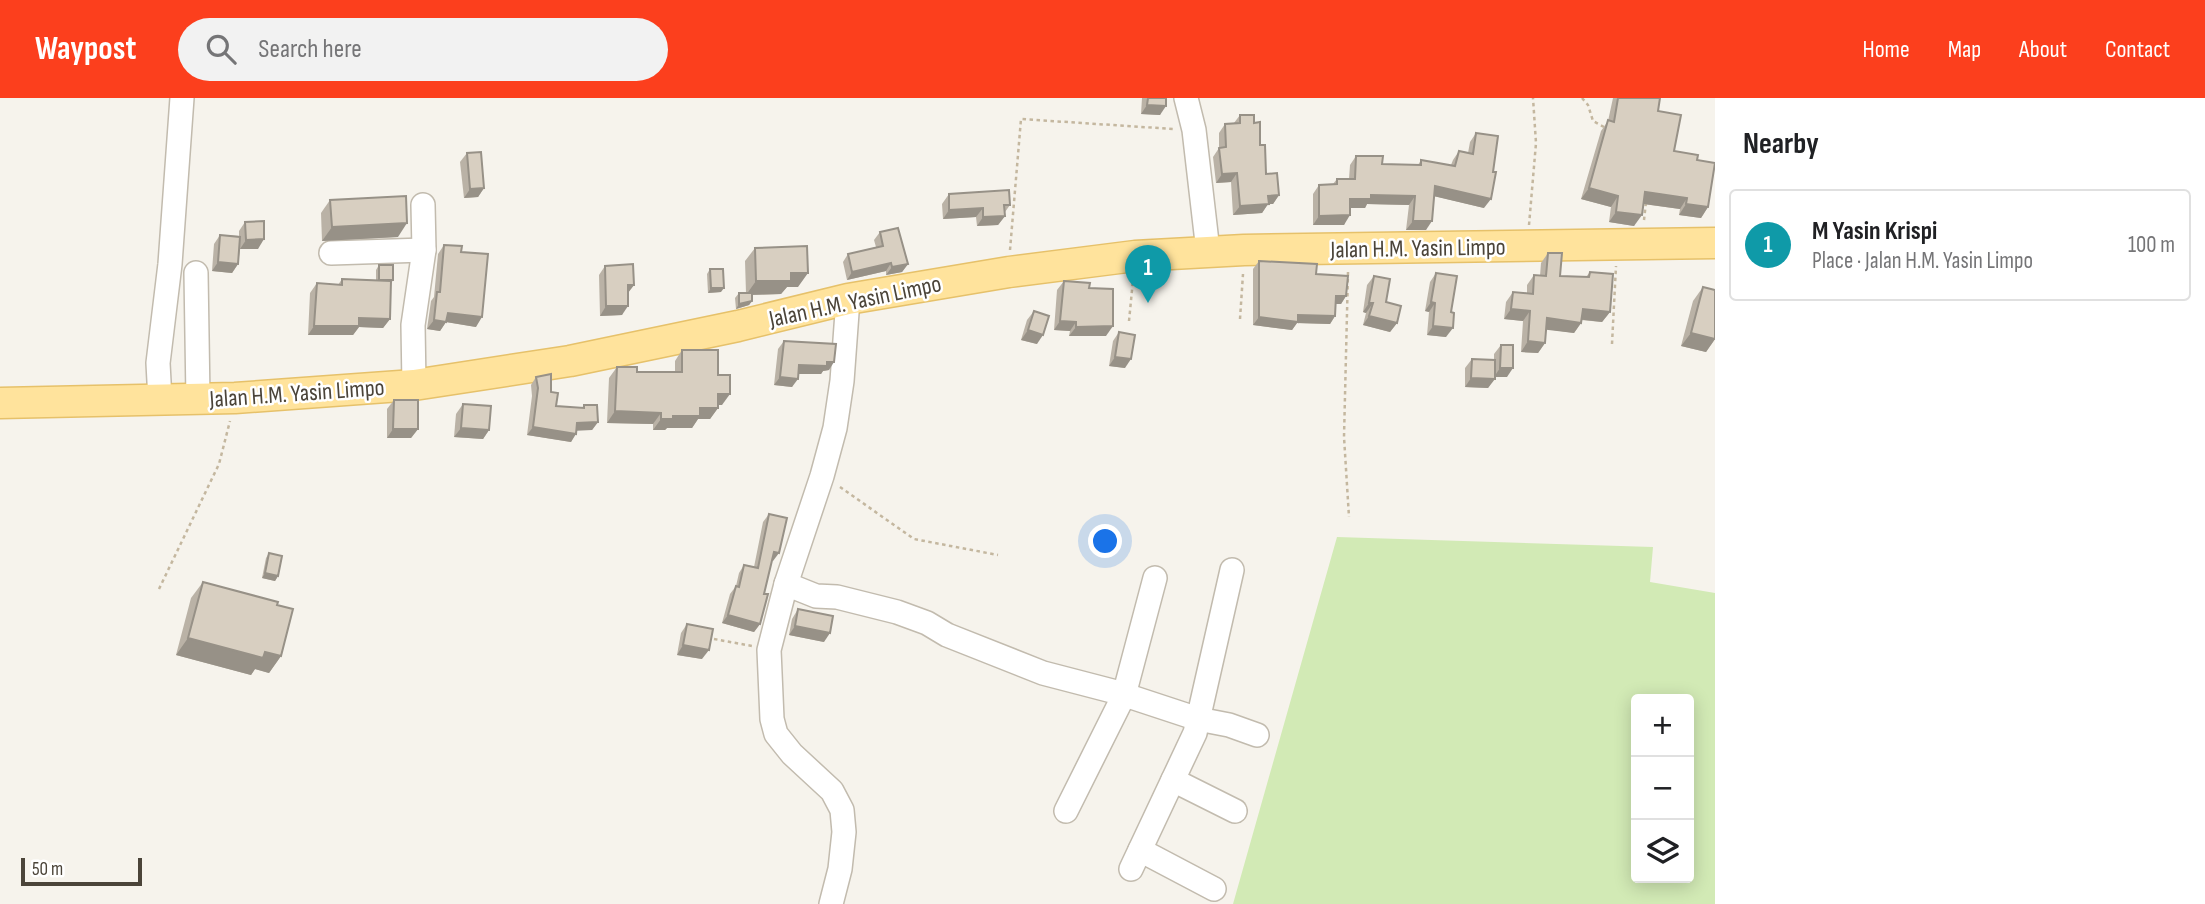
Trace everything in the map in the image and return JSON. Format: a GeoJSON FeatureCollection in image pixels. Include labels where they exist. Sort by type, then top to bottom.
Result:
{"type":"FeatureCollection","features":[{"type":"Feature","properties":{"kind":"main road","name":"Jalan H.M. Yasin Limpo"},"geometry":{"type":"LineString","coordinates":[[0,403],[236,398],[414,385],[570,361],[738,326],[848,299],[1009,272],[1135,256],[1244,250],[1715,243]]}},
{"type":"Feature","properties":{"kind":"street"},"geometry":{"type":"LineString","coordinates":[[160,400],[158,363],[170,264],[182,98]]}},
{"type":"Feature","properties":{"kind":"street"},"geometry":{"type":"LineString","coordinates":[[1186,98],[1194,130],[1208,251]]}},
{"type":"Feature","properties":{"kind":"street"},"geometry":{"type":"LineString","coordinates":[[414,385],[414,325],[424,250],[423,205]]}},
{"type":"Feature","properties":{"kind":"street"},"geometry":{"type":"LineString","coordinates":[[331,253],[424,250]]}},
{"type":"Feature","properties":{"kind":"street"},"geometry":{"type":"LineString","coordinates":[[196,273],[198,399]]}},
{"type":"Feature","properties":{"kind":"street"},"geometry":{"type":"LineString","coordinates":[[831,904],[840,869],[844,832],[842,810],[832,792],[792,754],[776,734],[771,708],[769,650],[786,584],[835,428],[841,393],[848,299]]}},
{"type":"Feature","properties":{"kind":"street"},"geometry":{"type":"LineString","coordinates":[[1214,889],[1135,859],[1195,733],[1232,570]]}},
{"type":"Feature","properties":{"kind":"street"},"geometry":{"type":"LineString","coordinates":[[1066,811],[1124,695],[1155,578]]}},
{"type":"Feature","properties":{"kind":"street"},"geometry":{"type":"LineString","coordinates":[[786,584],[816,596],[837,597],[897,611],[927,623],[947,635],[1043,673],[1257,735]]}},
{"type":"Feature","properties":{"kind":"street"},"geometry":{"type":"LineString","coordinates":[[1173,779],[1235,811]]}},
{"type":"Feature","properties":{"kind":"path"},"geometry":{"type":"LineString","coordinates":[[1527,246],[1536,143],[1533,98]]}},
{"type":"Feature","properties":{"kind":"path"},"geometry":{"type":"LineString","coordinates":[[1582,98],[1588,105],[1593,121],[1605,127]]}},
{"type":"Feature","properties":{"kind":"path"},"geometry":{"type":"LineString","coordinates":[[1009,272],[1021,119],[1194,130]]}},
{"type":"Feature","properties":{"kind":"path"},"geometry":{"type":"LineString","coordinates":[[1612,344],[1627,244],[1644,223],[1646,201]]}},
{"type":"Feature","properties":{"kind":"path"},"geometry":{"type":"LineString","coordinates":[[1348,249],[1344,437],[1349,517]]}},
{"type":"Feature","properties":{"kind":"path"},"geometry":{"type":"LineString","coordinates":[[1240,319],[1244,250]]}},
{"type":"Feature","properties":{"kind":"path"},"geometry":{"type":"LineString","coordinates":[[1129,321],[1135,256]]}},
{"type":"Feature","properties":{"kind":"path"},"geometry":{"type":"LineString","coordinates":[[159,589],[219,464],[236,398]]}},
{"type":"Feature","properties":{"kind":"path"},"geometry":{"type":"LineString","coordinates":[[822,476],[914,539],[998,555]]}},
{"type":"Feature","properties":{"kind":"path"},"geometry":{"type":"LineString","coordinates":[[714,639],[769,650]]}},
{"type":"Feature","properties":{"kind":"green space"},"geometry":{"type":"Polygon","coordinates":[[[1337,537],[1653,547],[1650,582],[1715,593],[1715,904],[1233,904],[1337,537]]]}},
{"type":"Feature","properties":{"kind":"building"},"geometry":{"type":"Polygon","coordinates":[[[1148,98],[1166,98],[1166,106],[1147,105],[1148,98]]]}},
{"type":"Feature","properties":{"kind":"building"},"geometry":{"type":"Polygon","coordinates":[[[1618,98],[1660,98],[1658,111],[1681,115],[1674,151],[1698,155],[1697,160],[1715,163],[1708,207],[1686,204],[1687,198],[1645,192],[1642,215],[1616,212],[1618,196],[1589,188],[1608,120],[1614,122],[1618,98]]]}},
{"type":"Feature","properties":{"kind":"building"},"geometry":{"type":"Polygon","coordinates":[[[1240,115],[1254,115],[1254,123],[1260,122],[1260,145],[1265,145],[1266,174],[1277,173],[1279,195],[1268,196],[1269,204],[1240,206],[1237,173],[1222,174],[1219,148],[1226,147],[1225,124],[1240,123],[1240,115]]]}},
{"type":"Feature","properties":{"kind":"building"},"geometry":{"type":"Polygon","coordinates":[[[1476,133],[1498,136],[1491,199],[1435,186],[1432,221],[1413,221],[1415,196],[1371,195],[1371,199],[1350,199],[1350,215],[1319,216],[1319,185],[1337,184],[1337,179],[1355,179],[1356,156],[1383,156],[1382,164],[1421,165],[1421,160],[1455,166],[1459,151],[1473,154],[1476,133]]]}},
{"type":"Feature","properties":{"kind":"building"},"geometry":{"type":"Polygon","coordinates":[[[481,152],[484,188],[470,189],[467,153],[481,152]]]}},
{"type":"Feature","properties":{"kind":"building"},"geometry":{"type":"Polygon","coordinates":[[[1009,190],[1010,205],[1004,205],[1005,216],[983,217],[983,208],[949,210],[949,194],[1009,190]]]}},
{"type":"Feature","properties":{"kind":"building"},"geometry":{"type":"Polygon","coordinates":[[[406,196],[407,223],[332,227],[330,200],[406,196]]]}},
{"type":"Feature","properties":{"kind":"building"},"geometry":{"type":"Polygon","coordinates":[[[264,221],[264,239],[246,240],[245,222],[264,221]]]}},
{"type":"Feature","properties":{"kind":"building"},"geometry":{"type":"Polygon","coordinates":[[[898,228],[908,264],[892,267],[891,263],[852,272],[848,254],[883,246],[880,232],[898,228]]]}},
{"type":"Feature","properties":{"kind":"building"},"geometry":{"type":"Polygon","coordinates":[[[220,235],[240,237],[238,264],[218,262],[220,235]]]}},
{"type":"Feature","properties":{"kind":"building"},"geometry":{"type":"Polygon","coordinates":[[[444,245],[462,246],[461,252],[488,254],[482,317],[448,313],[446,322],[434,320],[437,292],[440,292],[444,245]]]}},
{"type":"Feature","properties":{"kind":"building"},"geometry":{"type":"Polygon","coordinates":[[[807,246],[808,273],[791,273],[791,281],[756,281],[755,248],[807,246]]]}},
{"type":"Feature","properties":{"kind":"building"},"geometry":{"type":"Polygon","coordinates":[[[1548,253],[1562,253],[1560,276],[1589,277],[1590,272],[1613,274],[1610,312],[1583,309],[1581,323],[1547,318],[1545,343],[1528,341],[1530,311],[1511,309],[1513,292],[1533,294],[1534,275],[1546,276],[1548,253]]]}},
{"type":"Feature","properties":{"kind":"building"},"geometry":{"type":"Polygon","coordinates":[[[1259,261],[1317,264],[1316,274],[1348,276],[1346,296],[1336,296],[1335,316],[1298,315],[1298,322],[1259,317],[1259,261]]]}},
{"type":"Feature","properties":{"kind":"building"},"geometry":{"type":"Polygon","coordinates":[[[633,264],[634,285],[628,285],[628,306],[606,306],[605,266],[633,264]]]}},
{"type":"Feature","properties":{"kind":"building"},"geometry":{"type":"Polygon","coordinates":[[[379,265],[393,265],[393,280],[379,280],[379,265]]]}},
{"type":"Feature","properties":{"kind":"building"},"geometry":{"type":"Polygon","coordinates":[[[710,269],[723,269],[724,288],[711,288],[710,269]]]}},
{"type":"Feature","properties":{"kind":"building"},"geometry":{"type":"Polygon","coordinates":[[[1436,273],[1457,276],[1451,312],[1454,313],[1453,328],[1433,326],[1435,303],[1431,302],[1436,273]]]}},
{"type":"Feature","properties":{"kind":"building"},"geometry":{"type":"Polygon","coordinates":[[[1374,276],[1390,279],[1386,302],[1401,306],[1397,323],[1369,316],[1373,303],[1369,303],[1374,276]]]}},
{"type":"Feature","properties":{"kind":"building"},"geometry":{"type":"Polygon","coordinates":[[[342,279],[391,281],[390,319],[359,318],[359,326],[314,326],[317,283],[342,285],[342,279]]]}},
{"type":"Feature","properties":{"kind":"building"},"geometry":{"type":"Polygon","coordinates":[[[1064,281],[1090,283],[1089,288],[1113,289],[1113,326],[1076,327],[1076,322],[1060,321],[1064,281]]]}},
{"type":"Feature","properties":{"kind":"building"},"geometry":{"type":"Polygon","coordinates":[[[1703,287],[1715,290],[1715,339],[1691,333],[1703,287]]]}},
{"type":"Feature","properties":{"kind":"building"},"geometry":{"type":"Polygon","coordinates":[[[739,293],[752,293],[752,301],[739,304],[739,293]]]}},
{"type":"Feature","properties":{"kind":"building"},"geometry":{"type":"Polygon","coordinates":[[[1034,311],[1049,316],[1043,335],[1028,330],[1034,311]]]}},
{"type":"Feature","properties":{"kind":"building"},"geometry":{"type":"Polygon","coordinates":[[[1119,332],[1135,335],[1131,359],[1115,357],[1119,332]]]}},
{"type":"Feature","properties":{"kind":"building"},"geometry":{"type":"Polygon","coordinates":[[[784,341],[836,344],[834,362],[827,362],[827,366],[799,365],[798,379],[780,377],[784,341]]]}},
{"type":"Feature","properties":{"kind":"building"},"geometry":{"type":"Polygon","coordinates":[[[1501,345],[1513,345],[1513,368],[1500,368],[1501,345]]]}},
{"type":"Feature","properties":{"kind":"building"},"geometry":{"type":"Polygon","coordinates":[[[682,350],[718,350],[718,375],[730,375],[730,394],[718,394],[718,408],[700,408],[700,416],[673,416],[673,419],[661,419],[661,413],[615,411],[617,367],[637,367],[637,372],[682,372],[682,350]]]}},
{"type":"Feature","properties":{"kind":"building"},"geometry":{"type":"Polygon","coordinates":[[[1472,359],[1495,360],[1495,379],[1471,378],[1472,359]]]}},
{"type":"Feature","properties":{"kind":"building"},"geometry":{"type":"Polygon","coordinates":[[[551,374],[551,392],[558,393],[556,406],[584,408],[584,405],[597,405],[598,422],[577,423],[576,434],[533,427],[538,388],[536,377],[551,374]]]}},
{"type":"Feature","properties":{"kind":"building"},"geometry":{"type":"Polygon","coordinates":[[[394,400],[418,400],[418,429],[393,429],[394,400]]]}},
{"type":"Feature","properties":{"kind":"building"},"geometry":{"type":"Polygon","coordinates":[[[463,404],[491,406],[489,430],[461,428],[463,404]]]}},
{"type":"Feature","properties":{"kind":"building"},"geometry":{"type":"Polygon","coordinates":[[[769,514],[787,518],[779,553],[774,552],[764,594],[768,594],[760,624],[728,615],[744,565],[758,568],[769,514]]]}},
{"type":"Feature","properties":{"kind":"building"},"geometry":{"type":"Polygon","coordinates":[[[269,553],[282,556],[278,576],[265,573],[269,553]]]}},
{"type":"Feature","properties":{"kind":"building"},"geometry":{"type":"Polygon","coordinates":[[[203,582],[278,602],[277,605],[293,609],[281,656],[265,652],[263,658],[188,638],[203,582]]]}},
{"type":"Feature","properties":{"kind":"building"},"geometry":{"type":"Polygon","coordinates":[[[798,609],[833,616],[830,633],[795,626],[798,609]]]}},
{"type":"Feature","properties":{"kind":"building"},"geometry":{"type":"Polygon","coordinates":[[[687,624],[713,629],[709,650],[683,645],[687,624]]]}},
{"type":"Feature","properties":{"kind":"place","name":"M Yasin Krispi"},"geometry":{"type":"Point","coordinates":[1148,303]}}]}
